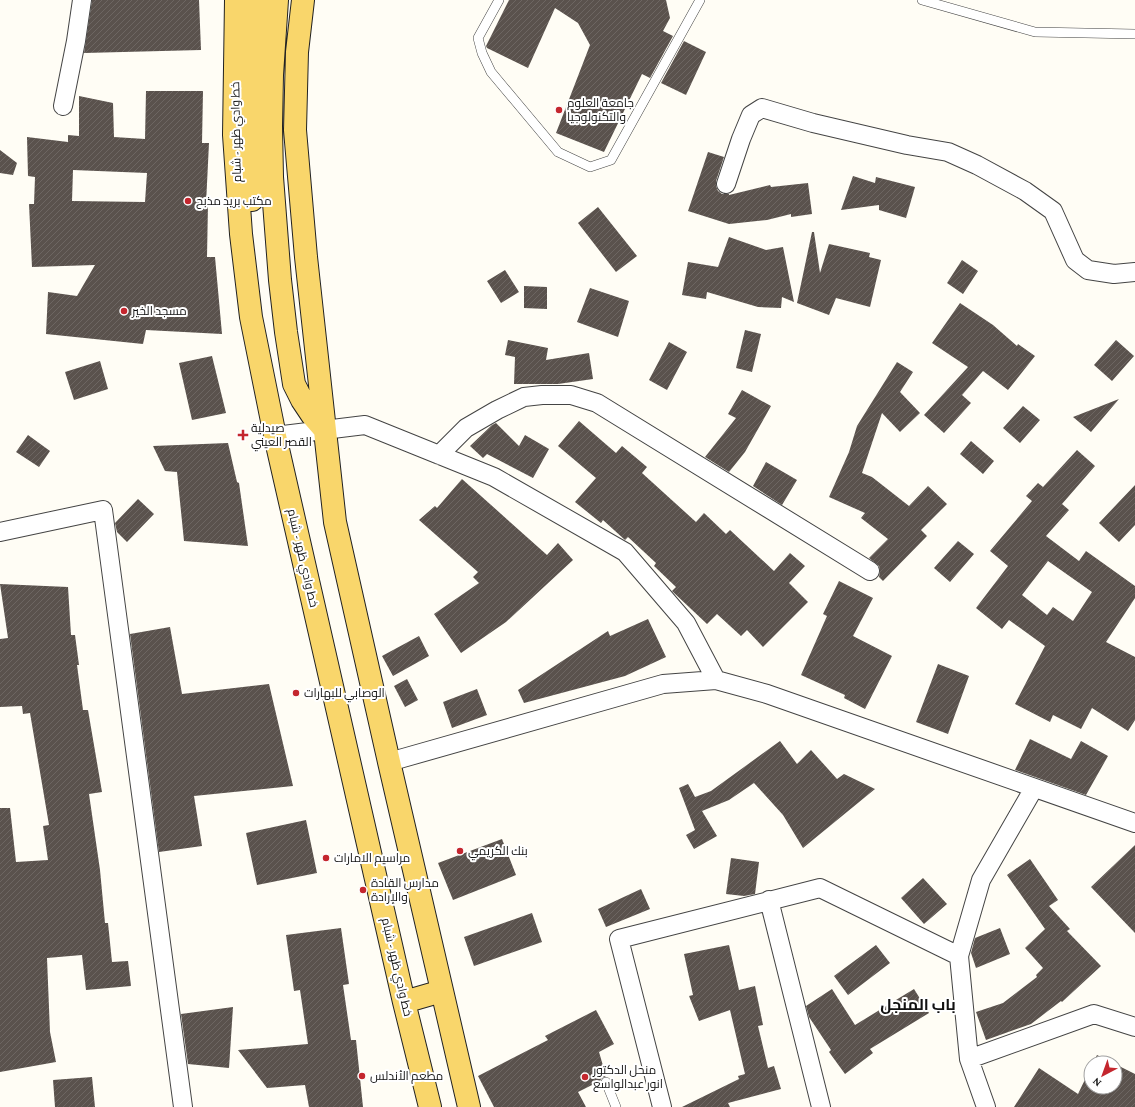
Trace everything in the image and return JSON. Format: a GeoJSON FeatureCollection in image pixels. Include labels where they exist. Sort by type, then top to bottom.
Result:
{"type":"FeatureCollection","features":[{"type":"Feature","properties":{"kind":"main road","name":"خط وادي ظهر - شبام"},"geometry":{"type":"LineString","coordinates":[[236,0],[234,135],[241,234],[251,317],[275,436],[404,1002],[430,1107]]}},
{"type":"Feature","properties":{"kind":"main road"},"geometry":{"type":"LineString","coordinates":[[258,0],[252,174],[253,214],[262,298],[280,393],[279,421],[275,436]]}},
{"type":"Feature","properties":{"kind":"main road"},"geometry":{"type":"LineString","coordinates":[[277,0],[272,75],[271,126],[272,177],[280,280],[294,384],[312,415],[325,430]]}},
{"type":"Feature","properties":{"kind":"main road"},"geometry":{"type":"LineString","coordinates":[[303,0],[297,52],[295,130],[306,257],[335,522],[469,1107]]}},
{"type":"Feature","properties":{"kind":"main road"},"geometry":{"type":"LineString","coordinates":[[404,1002],[442,991]]}},
{"type":"Feature","properties":{"kind":"street"},"geometry":{"type":"LineString","coordinates":[[63,106],[76,41],[82,0]]}},
{"type":"Feature","properties":{"kind":"street"},"geometry":{"type":"LineString","coordinates":[[726,184],[741,139],[751,115],[762,108],[813,123],[907,145],[948,152],[977,165],[1025,191],[1053,211],[1075,260],[1088,270],[1114,274],[1135,272]]}},
{"type":"Feature","properties":{"kind":"street"},"geometry":{"type":"LineString","coordinates":[[440,455],[466,428],[497,410],[524,397],[542,395],[571,395],[597,403],[870,571]]}},
{"type":"Feature","properties":{"kind":"street"},"geometry":{"type":"LineString","coordinates":[[275,436],[365,425],[494,476],[625,552],[686,623],[716,680]]}},
{"type":"Feature","properties":{"kind":"street"},"geometry":{"type":"LineString","coordinates":[[0,532],[103,510],[183,1107]]}},
{"type":"Feature","properties":{"kind":"street"},"geometry":{"type":"LineString","coordinates":[[389,762],[663,684],[716,680],[767,694],[1135,823]]}},
{"type":"Feature","properties":{"kind":"street"},"geometry":{"type":"LineString","coordinates":[[986,1107],[969,1059],[959,956],[981,880],[1034,788]]}},
{"type":"Feature","properties":{"kind":"street"},"geometry":{"type":"LineString","coordinates":[[662,1107],[619,939],[820,888],[959,956]]}},
{"type":"Feature","properties":{"kind":"street"},"geometry":{"type":"LineString","coordinates":[[769,900],[821,1107]]}},
{"type":"Feature","properties":{"kind":"street"},"geometry":{"type":"LineString","coordinates":[[969,1059],[1094,1014],[1135,1027]]}},
{"type":"Feature","properties":{"kind":"lane"},"geometry":{"type":"LineString","coordinates":[[499,0],[478,38],[482,53],[491,72],[558,152],[590,167],[611,160],[700,0]]}},
{"type":"Feature","properties":{"kind":"lane"},"geometry":{"type":"LineString","coordinates":[[922,0],[1035,32],[1135,34]]}},
{"type":"Feature","properties":{"kind":"lane"},"geometry":{"type":"LineString","coordinates":[[606,1082],[616,1107]]}},
{"type":"Feature","properties":{"kind":"building"},"geometry":{"type":"Polygon","coordinates":[[[92,0],[199,0],[201,50],[84,53],[92,0]]]}},
{"type":"Feature","properties":{"kind":"building"},"geometry":{"type":"Polygon","coordinates":[[[509,0],[666,0],[670,18],[663,31],[673,36],[650,78],[642,74],[604,152],[556,133],[590,45],[578,23],[555,8],[528,68],[487,48],[486,46],[509,0]]]}},
{"type":"Feature","properties":{"kind":"building"},"geometry":{"type":"Polygon","coordinates":[[[684,41],[706,52],[686,95],[661,83],[684,41]]]}},
{"type":"Feature","properties":{"kind":"building"},"geometry":{"type":"Polygon","coordinates":[[[146,91],[203,91],[202,143],[209,143],[206,204],[208,204],[207,257],[215,257],[222,334],[146,330],[143,344],[46,334],[48,292],[77,296],[95,265],[32,267],[29,204],[34,204],[35,177],[28,176],[27,137],[68,142],[68,135],[79,136],[79,96],[113,103],[114,137],[145,139],[146,91]],[[73,170],[72,201],[145,202],[147,173],[73,170]]]}},
{"type":"Feature","properties":{"kind":"building"},"geometry":{"type":"Polygon","coordinates":[[[0,150],[17,163],[13,175],[0,173],[0,150]]]}},
{"type":"Feature","properties":{"kind":"building"},"geometry":{"type":"Polygon","coordinates":[[[708,152],[724,157],[716,181],[718,191],[722,194],[729,195],[770,185],[771,187],[808,183],[812,214],[791,217],[791,214],[767,220],[729,224],[688,211],[708,152]]]}},
{"type":"Feature","properties":{"kind":"building"},"geometry":{"type":"Polygon","coordinates":[[[853,176],[875,183],[876,177],[915,187],[906,218],[879,210],[879,205],[841,210],[853,176]]]}},
{"type":"Feature","properties":{"kind":"building"},"geometry":{"type":"Polygon","coordinates":[[[598,207],[637,256],[616,272],[578,223],[598,207]]]}},
{"type":"Feature","properties":{"kind":"building"},"geometry":{"type":"Polygon","coordinates":[[[812,232],[814,232],[820,273],[829,244],[870,253],[869,257],[881,260],[870,307],[836,298],[829,315],[797,303],[812,232]]]}},
{"type":"Feature","properties":{"kind":"building"},"geometry":{"type":"Polygon","coordinates":[[[729,237],[766,250],[783,247],[794,302],[782,297],[781,308],[758,307],[707,292],[706,299],[682,295],[688,262],[718,267],[729,237]]]}},
{"type":"Feature","properties":{"kind":"building"},"geometry":{"type":"Polygon","coordinates":[[[962,260],[978,271],[963,294],[947,283],[962,260]]]}},
{"type":"Feature","properties":{"kind":"building"},"geometry":{"type":"Polygon","coordinates":[[[505,270],[519,292],[501,303],[487,281],[505,270]]]}},
{"type":"Feature","properties":{"kind":"building"},"geometry":{"type":"Polygon","coordinates":[[[524,286],[547,287],[547,309],[524,308],[524,286]]]}},
{"type":"Feature","properties":{"kind":"building"},"geometry":{"type":"Polygon","coordinates":[[[590,288],[629,301],[618,337],[577,322],[590,288]]]}},
{"type":"Feature","properties":{"kind":"building"},"geometry":{"type":"Polygon","coordinates":[[[960,303],[993,325],[1017,346],[1018,344],[1035,356],[1008,390],[983,371],[962,395],[971,403],[944,433],[924,415],[968,367],[932,343],[960,303]]]}},
{"type":"Feature","properties":{"kind":"building"},"geometry":{"type":"Polygon","coordinates":[[[745,330],[761,334],[752,372],[736,368],[745,330]]]}},
{"type":"Feature","properties":{"kind":"building"},"geometry":{"type":"Polygon","coordinates":[[[508,340],[548,348],[546,360],[589,353],[593,379],[558,384],[514,384],[515,357],[505,355],[508,340]]]}},
{"type":"Feature","properties":{"kind":"building"},"geometry":{"type":"Polygon","coordinates":[[[1116,340],[1134,356],[1112,381],[1094,365],[1116,340]]]}},
{"type":"Feature","properties":{"kind":"building"},"geometry":{"type":"Polygon","coordinates":[[[669,342],[687,352],[667,390],[649,380],[669,342]]]}},
{"type":"Feature","properties":{"kind":"building"},"geometry":{"type":"Polygon","coordinates":[[[212,356],[226,413],[192,420],[179,363],[212,356]]]}},
{"type":"Feature","properties":{"kind":"building"},"geometry":{"type":"Polygon","coordinates":[[[100,361],[108,389],[74,400],[65,372],[100,361]]]}},
{"type":"Feature","properties":{"kind":"building"},"geometry":{"type":"Polygon","coordinates":[[[897,362],[913,372],[900,392],[920,413],[900,432],[882,413],[862,473],[872,477],[909,506],[928,486],[947,504],[921,530],[927,536],[883,581],[879,577],[879,566],[869,558],[888,539],[861,518],[865,513],[829,497],[849,452],[857,426],[897,362]]]}},
{"type":"Feature","properties":{"kind":"building"},"geometry":{"type":"Polygon","coordinates":[[[742,390],[771,406],[745,452],[729,472],[705,457],[736,418],[728,414],[742,390]]]}},
{"type":"Feature","properties":{"kind":"building"},"geometry":{"type":"Polygon","coordinates":[[[1119,399],[1091,432],[1073,417],[1119,399]]]}},
{"type":"Feature","properties":{"kind":"building"},"geometry":{"type":"Polygon","coordinates":[[[1023,406],[1040,420],[1020,443],[1003,428],[1023,406]]]}},
{"type":"Feature","properties":{"kind":"building"},"geometry":{"type":"Polygon","coordinates":[[[579,421],[616,453],[622,446],[647,467],[642,473],[696,522],[704,513],[726,534],[730,530],[774,571],[790,553],[805,566],[789,583],[808,602],[763,647],[747,630],[741,636],[717,614],[707,624],[672,591],[676,587],[654,566],[656,563],[628,537],[625,540],[603,520],[601,523],[575,502],[596,478],[558,446],[579,421]]]}},
{"type":"Feature","properties":{"kind":"building"},"geometry":{"type":"Polygon","coordinates":[[[496,423],[519,446],[525,435],[549,449],[533,478],[487,454],[483,458],[470,446],[496,423]]]}},
{"type":"Feature","properties":{"kind":"building"},"geometry":{"type":"Polygon","coordinates":[[[28,435],[50,451],[39,467],[16,452],[28,435]]]}},
{"type":"Feature","properties":{"kind":"building"},"geometry":{"type":"Polygon","coordinates":[[[971,441],[994,461],[983,474],[960,454],[971,441]]]}},
{"type":"Feature","properties":{"kind":"building"},"geometry":{"type":"Polygon","coordinates":[[[228,443],[237,482],[239,483],[248,546],[184,541],[177,472],[165,471],[153,446],[228,443]]]}},
{"type":"Feature","properties":{"kind":"building"},"geometry":{"type":"Polygon","coordinates":[[[1077,450],[1095,466],[1062,504],[1069,510],[1046,536],[1079,561],[1086,551],[1135,586],[1135,598],[1106,642],[1135,657],[1135,720],[1128,731],[1092,708],[1081,729],[1053,715],[1050,722],[1015,704],[1045,646],[1009,620],[1002,629],[976,608],[1008,566],[990,551],[1032,501],[1026,496],[1038,483],[1043,487],[1077,450]],[[1048,561],[1022,595],[1047,615],[1053,607],[1073,621],[1092,592],[1048,561]]]}},
{"type":"Feature","properties":{"kind":"building"},"geometry":{"type":"Polygon","coordinates":[[[766,462],[797,480],[782,505],[753,486],[766,462]]]}},
{"type":"Feature","properties":{"kind":"building"},"geometry":{"type":"Polygon","coordinates":[[[462,479],[547,555],[558,543],[573,560],[506,622],[461,653],[434,614],[479,583],[473,577],[478,572],[419,520],[435,506],[437,508],[462,479]]]}},
{"type":"Feature","properties":{"kind":"building"},"geometry":{"type":"Polygon","coordinates":[[[1135,485],[1135,525],[1119,542],[1099,523],[1135,485]]]}},
{"type":"Feature","properties":{"kind":"building"},"geometry":{"type":"Polygon","coordinates":[[[138,499],[154,514],[127,542],[117,532],[115,523],[138,499]]]}},
{"type":"Feature","properties":{"kind":"building"},"geometry":{"type":"Polygon","coordinates":[[[958,541],[974,554],[950,582],[934,568],[958,541]]]}},
{"type":"Feature","properties":{"kind":"building"},"geometry":{"type":"Polygon","coordinates":[[[839,581],[873,598],[853,636],[892,656],[865,709],[844,698],[845,695],[801,675],[827,616],[823,614],[839,581]]]}},
{"type":"Feature","properties":{"kind":"building"},"geometry":{"type":"Polygon","coordinates":[[[0,584],[68,587],[71,635],[75,635],[83,710],[88,710],[102,792],[89,794],[100,870],[105,923],[108,923],[112,962],[128,961],[131,986],[86,990],[82,955],[47,958],[50,1032],[56,1062],[0,1072],[0,808],[10,808],[16,862],[48,860],[43,826],[49,825],[30,713],[23,714],[22,706],[0,707],[0,639],[8,638],[0,584]]]}},
{"type":"Feature","properties":{"kind":"building"},"geometry":{"type":"Polygon","coordinates":[[[648,619],[666,657],[625,676],[524,703],[518,690],[608,631],[610,636],[648,619]]]}},
{"type":"Feature","properties":{"kind":"building"},"geometry":{"type":"Polygon","coordinates":[[[170,627],[182,694],[269,684],[293,786],[194,796],[202,846],[159,852],[130,634],[170,627]]]}},
{"type":"Feature","properties":{"kind":"building"},"geometry":{"type":"Polygon","coordinates":[[[419,636],[429,656],[393,676],[382,656],[419,636]]]}},
{"type":"Feature","properties":{"kind":"building"},"geometry":{"type":"Polygon","coordinates":[[[938,664],[969,676],[948,734],[916,722],[938,664]]]}},
{"type":"Feature","properties":{"kind":"building"},"geometry":{"type":"Polygon","coordinates":[[[407,679],[418,700],[405,707],[394,686],[407,679]]]}},
{"type":"Feature","properties":{"kind":"building"},"geometry":{"type":"Polygon","coordinates":[[[477,689],[487,715],[452,728],[443,702],[477,689]]]}},
{"type":"Feature","properties":{"kind":"building"},"geometry":{"type":"Polygon","coordinates":[[[1030,739],[1071,759],[1081,741],[1108,756],[1086,795],[1015,770],[1030,739]]]}},
{"type":"Feature","properties":{"kind":"building"},"geometry":{"type":"Polygon","coordinates":[[[780,741],[797,764],[811,750],[837,779],[844,774],[875,789],[803,848],[783,815],[754,783],[729,800],[702,811],[717,836],[694,849],[686,835],[695,830],[679,788],[688,784],[695,797],[711,791],[780,741]]]}},
{"type":"Feature","properties":{"kind":"building"},"geometry":{"type":"Polygon","coordinates":[[[306,820],[317,873],[257,885],[246,833],[306,820]]]}},
{"type":"Feature","properties":{"kind":"building"},"geometry":{"type":"Polygon","coordinates":[[[502,839],[516,875],[453,900],[438,863],[502,839]]]}},
{"type":"Feature","properties":{"kind":"building"},"geometry":{"type":"Polygon","coordinates":[[[1135,845],[1135,933],[1091,887],[1135,845]]]}},
{"type":"Feature","properties":{"kind":"building"},"geometry":{"type":"Polygon","coordinates":[[[731,858],[759,862],[755,894],[744,896],[726,894],[731,858]]]}},
{"type":"Feature","properties":{"kind":"building"},"geometry":{"type":"Polygon","coordinates":[[[1030,859],[1058,900],[1049,906],[1070,929],[1067,931],[1101,966],[1062,1002],[1061,1001],[1031,1024],[986,1040],[976,1012],[1003,1003],[1037,977],[1036,975],[1043,968],[1025,948],[1045,929],[1007,875],[1030,859]]]}},
{"type":"Feature","properties":{"kind":"building"},"geometry":{"type":"Polygon","coordinates":[[[923,878],[947,904],[924,924],[901,898],[923,878]]]}},
{"type":"Feature","properties":{"kind":"building"},"geometry":{"type":"Polygon","coordinates":[[[641,889],[650,909],[606,927],[598,909],[641,889]]]}},
{"type":"Feature","properties":{"kind":"building"},"geometry":{"type":"Polygon","coordinates":[[[532,913],[542,942],[474,966],[464,937],[532,913]]]}},
{"type":"Feature","properties":{"kind":"building"},"geometry":{"type":"Polygon","coordinates":[[[341,928],[349,984],[343,985],[351,1040],[356,1040],[363,1107],[309,1107],[305,1085],[267,1088],[238,1050],[308,1044],[300,990],[294,991],[286,935],[341,928]]]}},
{"type":"Feature","properties":{"kind":"building"},"geometry":{"type":"Polygon","coordinates":[[[1000,928],[1010,954],[976,968],[971,953],[975,938],[1000,928]]]}},
{"type":"Feature","properties":{"kind":"building"},"geometry":{"type":"Polygon","coordinates":[[[729,945],[739,990],[755,986],[763,1025],[758,1026],[768,1068],[774,1066],[781,1089],[728,1103],[730,1107],[682,1107],[739,1079],[738,1076],[745,1074],[730,1010],[699,1021],[689,996],[693,995],[684,954],[729,945]]]}},
{"type":"Feature","properties":{"kind":"building"},"geometry":{"type":"Polygon","coordinates":[[[876,945],[890,963],[848,995],[834,976],[876,945]]]}},
{"type":"Feature","properties":{"kind":"building"},"geometry":{"type":"Polygon","coordinates":[[[832,989],[855,1025],[914,989],[929,1013],[870,1049],[873,1053],[845,1074],[829,1052],[831,1050],[809,1017],[806,1006],[832,989]]]}},
{"type":"Feature","properties":{"kind":"building"},"geometry":{"type":"Polygon","coordinates":[[[233,1007],[229,1068],[188,1064],[181,1014],[233,1007]]]}},
{"type":"Feature","properties":{"kind":"building"},"geometry":{"type":"Polygon","coordinates":[[[596,1010],[614,1044],[599,1052],[606,1076],[600,1081],[578,1092],[586,1107],[494,1107],[478,1076],[548,1040],[545,1036],[596,1010]]]}},
{"type":"Feature","properties":{"kind":"building"},"geometry":{"type":"Polygon","coordinates":[[[1039,1068],[1078,1094],[1083,1084],[1083,1095],[1123,1095],[1123,1068],[1135,1074],[1135,1107],[1014,1107],[1039,1068]]]}},
{"type":"Feature","properties":{"kind":"building"},"geometry":{"type":"Polygon","coordinates":[[[92,1077],[95,1107],[55,1107],[53,1080],[92,1077]]]}},
{"type":"Feature","properties":{"kind":"place","name":"جامعة العلوم والتكنولوجيا"},"geometry":{"type":"Point","coordinates":[559,110]}},
{"type":"Feature","properties":{"kind":"place","name":"مكتب بريد مذبح"},"geometry":{"type":"Point","coordinates":[188,201]}},
{"type":"Feature","properties":{"kind":"place","name":"مسجد الخير"},"geometry":{"type":"Point","coordinates":[124,311]}},
{"type":"Feature","properties":{"kind":"place","name":"صيدلية القصر العيني"},"geometry":{"type":"Point","coordinates":[243,435]}},
{"type":"Feature","properties":{"kind":"place","name":"الوصابي للبهارات"},"geometry":{"type":"Point","coordinates":[296,693]}},
{"type":"Feature","properties":{"kind":"place","name":"بنك الكريمي"},"geometry":{"type":"Point","coordinates":[460,851]}},
{"type":"Feature","properties":{"kind":"place","name":"مراسيم الامارات"},"geometry":{"type":"Point","coordinates":[326,858]}},
{"type":"Feature","properties":{"kind":"place","name":"مدارس القادة والإرادة"},"geometry":{"type":"Point","coordinates":[363,890]}},
{"type":"Feature","properties":{"kind":"place","name":"مطعم الأندلس"},"geometry":{"type":"Point","coordinates":[362,1076]}},
{"type":"Feature","properties":{"kind":"place","name":"منحل الدكتور انور عبدالواسع"},"geometry":{"type":"Point","coordinates":[585,1077]}},
{"type":"Feature","properties":{"kind":"district","name":"باب المنجل"},"geometry":{"type":"Point","coordinates":[918,1004]}}]}
